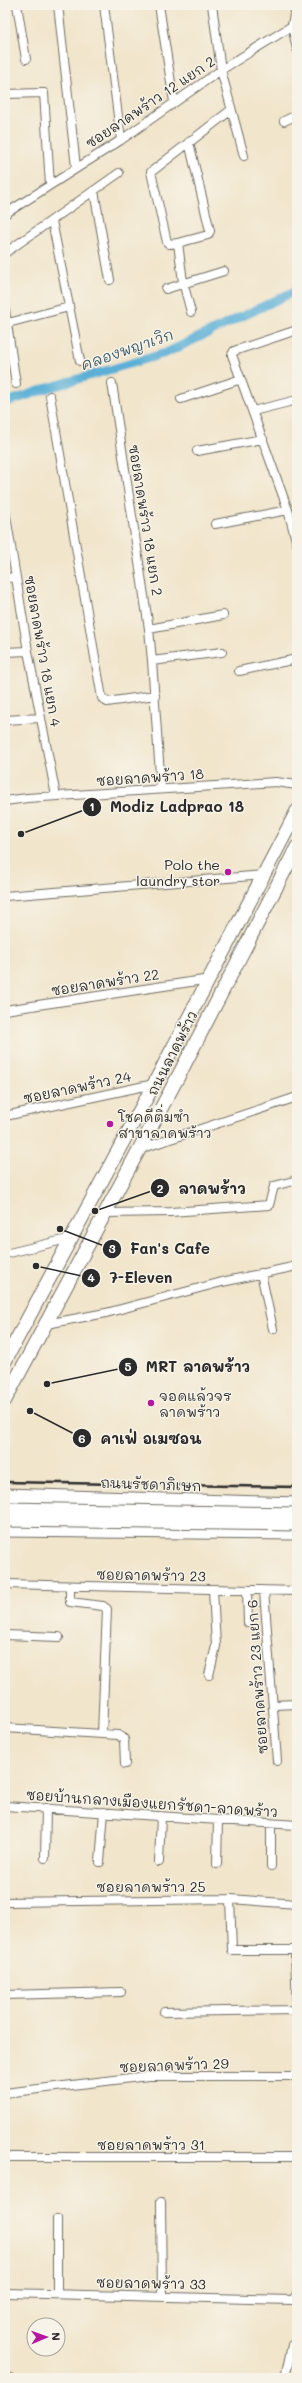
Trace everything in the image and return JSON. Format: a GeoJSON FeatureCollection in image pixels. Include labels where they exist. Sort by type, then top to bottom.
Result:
{"type":"FeatureCollection","features":[{"type":"Feature","properties":{"kind":"main road","name":"ถนนลาดพร้าว"},"geometry":{"type":"LineString","coordinates":[[5,1361],[210,979],[297,811]]}},
{"type":"Feature","properties":{"kind":"main road"},"geometry":{"type":"LineString","coordinates":[[277,850],[295,855]]}},
{"type":"Feature","properties":{"kind":"main road","name":"ถนนลาดพร้าว"},"geometry":{"type":"LineString","coordinates":[[5,1400],[140,1149],[278,883],[295,855]]}},
{"type":"Feature","properties":{"kind":"main road"},"geometry":{"type":"LineString","coordinates":[[264,875],[278,883]]}},
{"type":"Feature","properties":{"kind":"main road","name":"ถนนรัชดาภิเษก"},"geometry":{"type":"LineString","coordinates":[[7,1495],[297,1504]]}},
{"type":"Feature","properties":{"kind":"main road"},"geometry":{"type":"LineString","coordinates":[[131,1531],[120,1523],[120,1507],[126,1502],[136,1500]]}},
{"type":"Feature","properties":{"kind":"main road"},"geometry":{"type":"LineString","coordinates":[[205,1502],[196,1506],[195,1519],[198,1525],[209,1532]]}},
{"type":"Feature","properties":{"kind":"main road","name":"ถนนรัชดาภิเษก"},"geometry":{"type":"LineString","coordinates":[[5,1509],[297,1514]]}},
{"type":"Feature","properties":{"kind":"main road"},"geometry":{"type":"LineString","coordinates":[[5,1520],[297,1524]]}},
{"type":"Feature","properties":{"kind":"main road"},"geometry":{"type":"LineString","coordinates":[[5,1530],[297,1533]]}},
{"type":"Feature","properties":{"kind":"street"},"geometry":{"type":"LineString","coordinates":[[17,5],[26,59]]}},
{"type":"Feature","properties":{"kind":"street"},"geometry":{"type":"LineString","coordinates":[[58,5],[76,167]]}},
{"type":"Feature","properties":{"kind":"street"},"geometry":{"type":"LineString","coordinates":[[104,5],[121,140]]}},
{"type":"Feature","properties":{"kind":"street"},"geometry":{"type":"LineString","coordinates":[[159,5],[174,102]]}},
{"type":"Feature","properties":{"kind":"street"},"geometry":{"type":"LineString","coordinates":[[212,5],[221,70],[244,156]]}},
{"type":"Feature","properties":{"kind":"street"},"geometry":{"type":"LineString","coordinates":[[297,13],[294,15],[292,26],[297,49]]}},
{"type":"Feature","properties":{"kind":"street","name":"ซอยลาดพร้าว 12 แยก 2"},"geometry":{"type":"LineString","coordinates":[[5,214],[76,167],[121,140],[221,70],[292,26]]}},
{"type":"Feature","properties":{"kind":"street"},"geometry":{"type":"LineString","coordinates":[[5,94],[44,93],[50,185]]}},
{"type":"Feature","properties":{"kind":"street"},"geometry":{"type":"LineString","coordinates":[[189,142],[210,232],[208,235],[169,244],[167,242],[151,172],[189,142],[231,110]]}},
{"type":"Feature","properties":{"kind":"street"},"geometry":{"type":"LineString","coordinates":[[284,121],[297,115]]}},
{"type":"Feature","properties":{"kind":"street"},"geometry":{"type":"LineString","coordinates":[[5,253],[119,173]]}},
{"type":"Feature","properties":{"kind":"street"},"geometry":{"type":"LineString","coordinates":[[94,191],[110,280]]}},
{"type":"Feature","properties":{"kind":"street"},"geometry":{"type":"LineString","coordinates":[[52,221],[80,361]]}},
{"type":"Feature","properties":{"kind":"street"},"geometry":{"type":"LineString","coordinates":[[178,243],[183,282],[190,312]]}},
{"type":"Feature","properties":{"kind":"street"},"geometry":{"type":"LineString","coordinates":[[166,289],[183,282],[224,271]]}},
{"type":"Feature","properties":{"kind":"street"},"geometry":{"type":"LineString","coordinates":[[8,323],[69,307]]}},
{"type":"Feature","properties":{"kind":"street"},"geometry":{"type":"LineString","coordinates":[[5,310],[16,384]]}},
{"type":"Feature","properties":{"kind":"street"},"geometry":{"type":"LineString","coordinates":[[297,330],[234,351],[232,355],[288,510],[297,544]]}},
{"type":"Feature","properties":{"kind":"street"},"geometry":{"type":"LineString","coordinates":[[181,399],[241,379]]}},
{"type":"Feature","properties":{"kind":"street","name":"ซอยลาดพร้าว 18 แยก 2"},"geometry":{"type":"LineString","coordinates":[[112,383],[150,629],[161,789]]}},
{"type":"Feature","properties":{"kind":"street"},"geometry":{"type":"LineString","coordinates":[[50,396],[102,698],[108,702],[154,695]]}},
{"type":"Feature","properties":{"kind":"street"},"geometry":{"type":"LineString","coordinates":[[253,411],[297,400]]}},
{"type":"Feature","properties":{"kind":"street"},"geometry":{"type":"LineString","coordinates":[[197,451],[263,439]]}},
{"type":"Feature","properties":{"kind":"street","name":"ซอยลาดพร้าว 18 แยก 4"},"geometry":{"type":"LineString","coordinates":[[5,510],[28,651],[56,796]]}},
{"type":"Feature","properties":{"kind":"street"},"geometry":{"type":"LineString","coordinates":[[215,524],[288,510]]}},
{"type":"Feature","properties":{"kind":"street"},"geometry":{"type":"LineString","coordinates":[[5,578],[16,577]]}},
{"type":"Feature","properties":{"kind":"street"},"geometry":{"type":"LineString","coordinates":[[150,629],[223,615]]}},
{"type":"Feature","properties":{"kind":"street"},"geometry":{"type":"LineString","coordinates":[[5,652],[28,651]]}},
{"type":"Feature","properties":{"kind":"street"},"geometry":{"type":"LineString","coordinates":[[152,661],[222,652]]}},
{"type":"Feature","properties":{"kind":"street"},"geometry":{"type":"LineString","coordinates":[[239,671],[297,659]]}},
{"type":"Feature","properties":{"kind":"street"},"geometry":{"type":"LineString","coordinates":[[5,720],[41,718]]}},
{"type":"Feature","properties":{"kind":"street","name":"ซอยลาดพร้าว 18"},"geometry":{"type":"LineString","coordinates":[[5,802],[56,796],[276,782],[297,785]]}},
{"type":"Feature","properties":{"kind":"street"},"geometry":{"type":"LineString","coordinates":[[5,896],[264,875]]}},
{"type":"Feature","properties":{"kind":"street","name":"ซอยลาดพร้าว 22"},"geometry":{"type":"LineString","coordinates":[[5,1010],[210,979]]}},
{"type":"Feature","properties":{"kind":"street","name":"ซอยลาดพร้าว 24"},"geometry":{"type":"LineString","coordinates":[[5,1116],[154,1084]]}},
{"type":"Feature","properties":{"kind":"street"},"geometry":{"type":"LineString","coordinates":[[140,1149],[297,1097]]}},
{"type":"Feature","properties":{"kind":"street"},"geometry":{"type":"LineString","coordinates":[[106,1213],[171,1212],[269,1205],[274,1186],[297,1180]]}},
{"type":"Feature","properties":{"kind":"street"},"geometry":{"type":"LineString","coordinates":[[5,1254],[70,1238]]}},
{"type":"Feature","properties":{"kind":"street"},"geometry":{"type":"LineString","coordinates":[[46,1324],[106,1313],[261,1273],[297,1266]]}},
{"type":"Feature","properties":{"kind":"street"},"geometry":{"type":"LineString","coordinates":[[261,1273],[272,1329]]}},
{"type":"Feature","properties":{"kind":"street","name":"ซอยลาดพร้าว 23"},"geometry":{"type":"LineString","coordinates":[[5,1584],[297,1591]]}},
{"type":"Feature","properties":{"kind":"street"},"geometry":{"type":"LineString","coordinates":[[70,1586],[70,1602],[103,1606],[107,1609],[102,1734]]}},
{"type":"Feature","properties":{"kind":"street"},"geometry":{"type":"LineString","coordinates":[[209,1674],[216,1646],[213,1589]]}},
{"type":"Feature","properties":{"kind":"street"},"geometry":{"type":"LineString","coordinates":[[247,1590],[248,1623]]}},
{"type":"Feature","properties":{"kind":"street","name":"ซอยลาดพร้าว 23 แยก 6"},"geometry":{"type":"LineString","coordinates":[[264,1591],[277,1761]]}},
{"type":"Feature","properties":{"kind":"street"},"geometry":{"type":"LineString","coordinates":[[5,1635],[59,1637]]}},
{"type":"Feature","properties":{"kind":"street"},"geometry":{"type":"LineString","coordinates":[[273,1706],[297,1704]]}},
{"type":"Feature","properties":{"kind":"street"},"geometry":{"type":"LineString","coordinates":[[5,1728],[122,1736],[125,1764]]}},
{"type":"Feature","properties":{"kind":"street","name":"ซอยบ้านกลางเมืองแยกรัชดา-ลาดพร้าว"},"geometry":{"type":"LineString","coordinates":[[5,1806],[297,1825]]}},
{"type":"Feature","properties":{"kind":"street"},"geometry":{"type":"LineString","coordinates":[[45,1858],[46,1808]]}},
{"type":"Feature","properties":{"kind":"street"},"geometry":{"type":"LineString","coordinates":[[100,1862],[104,1812]]}},
{"type":"Feature","properties":{"kind":"street"},"geometry":{"type":"LineString","coordinates":[[159,1862],[161,1816]]}},
{"type":"Feature","properties":{"kind":"street"},"geometry":{"type":"LineString","coordinates":[[217,1864],[218,1820]]}},
{"type":"Feature","properties":{"kind":"street"},"geometry":{"type":"LineString","coordinates":[[271,1824],[271,1866]]}},
{"type":"Feature","properties":{"kind":"street"},"geometry":{"type":"LineString","coordinates":[[164,2012],[297,2010],[295,1952],[292,1950],[232,1950],[230,1899]]}},
{"type":"Feature","properties":{"kind":"street","name":"ซอยลาดพร้าว 25"},"geometry":{"type":"LineString","coordinates":[[5,1902],[230,1899],[297,1904]]}},
{"type":"Feature","properties":{"kind":"street"},"geometry":{"type":"LineString","coordinates":[[5,1995],[121,1992]]}},
{"type":"Feature","properties":{"kind":"street","name":"ซอยลาดพร้าว 29"},"geometry":{"type":"LineString","coordinates":[[5,2093],[148,2076],[297,2076]]}},
{"type":"Feature","properties":{"kind":"street","name":"ซอยลาดพร้าว 31"},"geometry":{"type":"LineString","coordinates":[[5,2158],[297,2157]]}},
{"type":"Feature","properties":{"kind":"street"},"geometry":{"type":"LineString","coordinates":[[161,2202],[162,2297]]}},
{"type":"Feature","properties":{"kind":"street"},"geometry":{"type":"LineString","coordinates":[[57,2219],[57,2294]]}},
{"type":"Feature","properties":{"kind":"street","name":"ซอยลาดพร้าว 33"},"geometry":{"type":"LineString","coordinates":[[5,2293],[162,2297],[296,2296]]}},
{"type":"Feature","properties":{"kind":"street"},"geometry":{"type":"LineString","coordinates":[[285,2378],[292,2345]]}},
{"type":"Feature","properties":{"kind":"street"},"geometry":{"type":"LineString","coordinates":[[5,2378],[10,2378]]}},
{"type":"Feature","properties":{"kind":"waterway","name":"คลองพญาเวิก"},"geometry":{"type":"LineString","coordinates":[[5,403],[48,388],[166,353],[297,290]]}},
{"type":"Feature","properties":{"kind":"railway"},"geometry":{"type":"LineString","coordinates":[[5,1482],[297,1487]]}},
{"type":"Feature","properties":{"kind":"place","name":"Modiz Ladprao 18"},"geometry":{"type":"Point","coordinates":[21,834]}},
{"type":"Feature","properties":{"kind":"place","name":"Polo the laundry stor"},"geometry":{"type":"Point","coordinates":[228,872]}},
{"type":"Feature","properties":{"kind":"place","name":"โชคดีติ่มซำ สาขาลาดพร้าว"},"geometry":{"type":"Point","coordinates":[110,1124]}},
{"type":"Feature","properties":{"kind":"place","name":"ลาดพร้าว"},"geometry":{"type":"Point","coordinates":[95,1211]}},
{"type":"Feature","properties":{"kind":"place","name":"Fan's Cafe"},"geometry":{"type":"Point","coordinates":[60,1229]}},
{"type":"Feature","properties":{"kind":"place","name":"7-Eleven"},"geometry":{"type":"Point","coordinates":[36,1266]}},
{"type":"Feature","properties":{"kind":"place","name":"MRT ลาดพร้าว"},"geometry":{"type":"Point","coordinates":[47,1384]}},
{"type":"Feature","properties":{"kind":"place","name":"จอดแล้วจร ลาดพร้าว"},"geometry":{"type":"Point","coordinates":[151,1403]}},
{"type":"Feature","properties":{"kind":"place","name":"คาเฟ่ อเมซอน"},"geometry":{"type":"Point","coordinates":[30,1411]}}]}
